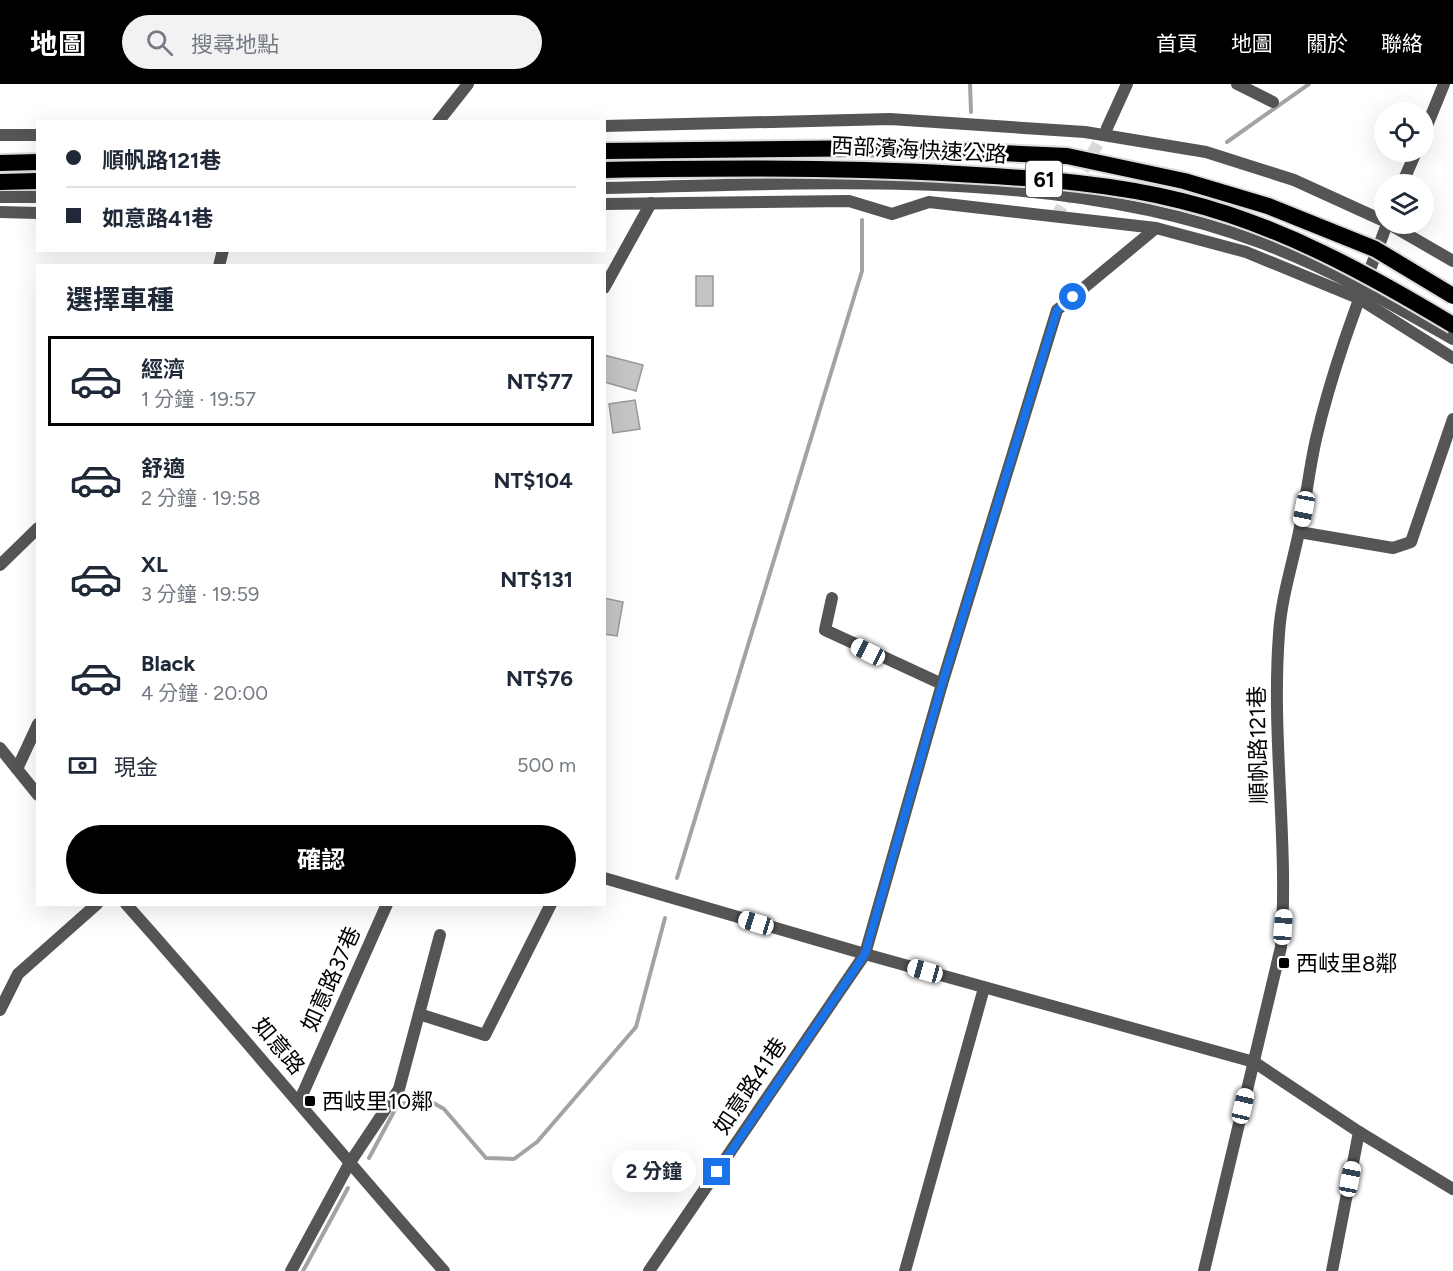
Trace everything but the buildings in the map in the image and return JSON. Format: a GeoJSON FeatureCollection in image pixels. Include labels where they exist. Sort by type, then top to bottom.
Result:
{"type":"FeatureCollection","features":[{"type":"Feature","properties":{"kind":"highway","name":"西部濱海快速公路"},"geometry":{"type":"LineString","coordinates":[[606,151],[886,148],[1067,156],[1184,181],[1268,206],[1375,249],[1453,296]]}},
{"type":"Feature","properties":{"kind":"highway"},"geometry":{"type":"LineString","coordinates":[[0,163],[36,162]]}},
{"type":"Feature","properties":{"kind":"highway","name":"西部濱海快速公路"},"geometry":{"type":"LineString","coordinates":[[606,170],[888,169],[1063,180],[1182,201],[1264,227],[1369,274],[1453,325]]}},
{"type":"Feature","properties":{"kind":"highway"},"geometry":{"type":"LineString","coordinates":[[0,182],[36,181]]}},
{"type":"Feature","properties":{"kind":"street"},"geometry":{"type":"LineString","coordinates":[[440,120],[468,84]]}},
{"type":"Feature","properties":{"kind":"street"},"geometry":{"type":"LineString","coordinates":[[1107,128],[1127,84]]}},
{"type":"Feature","properties":{"kind":"street"},"geometry":{"type":"LineString","coordinates":[[1237,84],[1273,102]]}},
{"type":"Feature","properties":{"kind":"street"},"geometry":{"type":"LineString","coordinates":[[1434,108],[1444,84]]}},
{"type":"Feature","properties":{"kind":"street"},"geometry":{"type":"LineString","coordinates":[[606,126],[890,119],[1085,132],[1206,152],[1294,180],[1374,217]]}},
{"type":"Feature","properties":{"kind":"street"},"geometry":{"type":"LineString","coordinates":[[0,135],[36,135]]}},
{"type":"Feature","properties":{"kind":"street"},"geometry":{"type":"LineString","coordinates":[[606,188],[883,183],[1060,194],[1177,217],[1258,242],[1453,339]]}},
{"type":"Feature","properties":{"kind":"street"},"geometry":{"type":"LineString","coordinates":[[0,197],[36,196]]}},
{"type":"Feature","properties":{"kind":"street"},"geometry":{"type":"LineString","coordinates":[[606,204],[849,201],[892,214],[929,202],[1156,228],[1246,252],[1360,292],[1453,358]]}},
{"type":"Feature","properties":{"kind":"street"},"geometry":{"type":"LineString","coordinates":[[606,284],[651,203]]}},
{"type":"Feature","properties":{"kind":"street"},"geometry":{"type":"LineString","coordinates":[[0,212],[36,213]]}},
{"type":"Feature","properties":{"kind":"street"},"geometry":{"type":"LineString","coordinates":[[865,954],[942,684],[1057,310],[1156,228]]}},
{"type":"Feature","properties":{"kind":"street","name":"順帆路121巷"},"geometry":{"type":"LineString","coordinates":[[1204,1271],[1281,947],[1284,908],[1278,765],[1279,634],[1284,592],[1299,532],[1317,438],[1360,292],[1383,234]]}},
{"type":"Feature","properties":{"kind":"street"},"geometry":{"type":"LineString","coordinates":[[1406,234],[1453,261]]}},
{"type":"Feature","properties":{"kind":"street"},"geometry":{"type":"LineString","coordinates":[[1299,532],[1393,548],[1411,542],[1453,419]]}},
{"type":"Feature","properties":{"kind":"street"},"geometry":{"type":"LineString","coordinates":[[0,565],[36,530]]}},
{"type":"Feature","properties":{"kind":"street"},"geometry":{"type":"LineString","coordinates":[[832,598],[825,630],[942,684]]}},
{"type":"Feature","properties":{"kind":"street"},"geometry":{"type":"LineString","coordinates":[[17,769],[36,728]]}},
{"type":"Feature","properties":{"kind":"street"},"geometry":{"type":"LineString","coordinates":[[0,748],[36,793]]}},
{"type":"Feature","properties":{"kind":"street"},"geometry":{"type":"LineString","coordinates":[[606,879],[984,988],[1254,1062],[1359,1132],[1453,1189]]}},
{"type":"Feature","properties":{"kind":"street"},"geometry":{"type":"LineString","coordinates":[[0,1010],[18,974],[95,906]]}},
{"type":"Feature","properties":{"kind":"street","name":"如意路"},"geometry":{"type":"LineString","coordinates":[[128,906],[444,1271]]}},
{"type":"Feature","properties":{"kind":"street","name":"如意路37巷"},"geometry":{"type":"LineString","coordinates":[[299,1102],[386,906]]}},
{"type":"Feature","properties":{"kind":"street"},"geometry":{"type":"LineString","coordinates":[[419,1014],[486,1035],[550,906]]}},
{"type":"Feature","properties":{"kind":"street"},"geometry":{"type":"LineString","coordinates":[[291,1271],[349,1164],[399,1089],[440,935]]}},
{"type":"Feature","properties":{"kind":"street","name":"如意路41巷"},"geometry":{"type":"LineString","coordinates":[[649,1271],[865,954]]}},
{"type":"Feature","properties":{"kind":"street"},"geometry":{"type":"LineString","coordinates":[[905,1271],[984,988]]}},
{"type":"Feature","properties":{"kind":"street"},"geometry":{"type":"LineString","coordinates":[[1332,1271],[1359,1132]]}},
{"type":"Feature","properties":{"kind":"waterway"},"geometry":{"type":"LineString","coordinates":[[970,84],[971,112]]}},
{"type":"Feature","properties":{"kind":"waterway"},"geometry":{"type":"LineString","coordinates":[[1227,142],[1309,84]]}},
{"type":"Feature","properties":{"kind":"waterway"},"geometry":{"type":"LineString","coordinates":[[677,878],[862,271],[862,220]]}},
{"type":"Feature","properties":{"kind":"waterway"},"geometry":{"type":"LineString","coordinates":[[369,1158],[397,1106],[423,1097],[444,1109],[486,1158],[514,1159],[537,1142],[636,1027],[665,918]]}},
{"type":"Feature","properties":{"kind":"waterway"},"geometry":{"type":"LineString","coordinates":[[303,1271],[348,1188]]}},
{"type":"Feature","properties":{"kind":"tunnel"},"geometry":{"type":"LineString","coordinates":[[1056,217],[1107,128]]}},
{"type":"Feature","properties":{"kind":"place","name":"西岐里8鄰"},"geometry":{"type":"Point","coordinates":[1284,963]}},
{"type":"Feature","properties":{"kind":"place","name":"西岐里10鄰"},"geometry":{"type":"Point","coordinates":[310,1101]}},
{"type":"Feature","properties":{"kind":"route"},"geometry":{"type":"LineString","coordinates":[[717,1172],[865,954],[942,684],[1057,310],[1073,297]]}}]}
